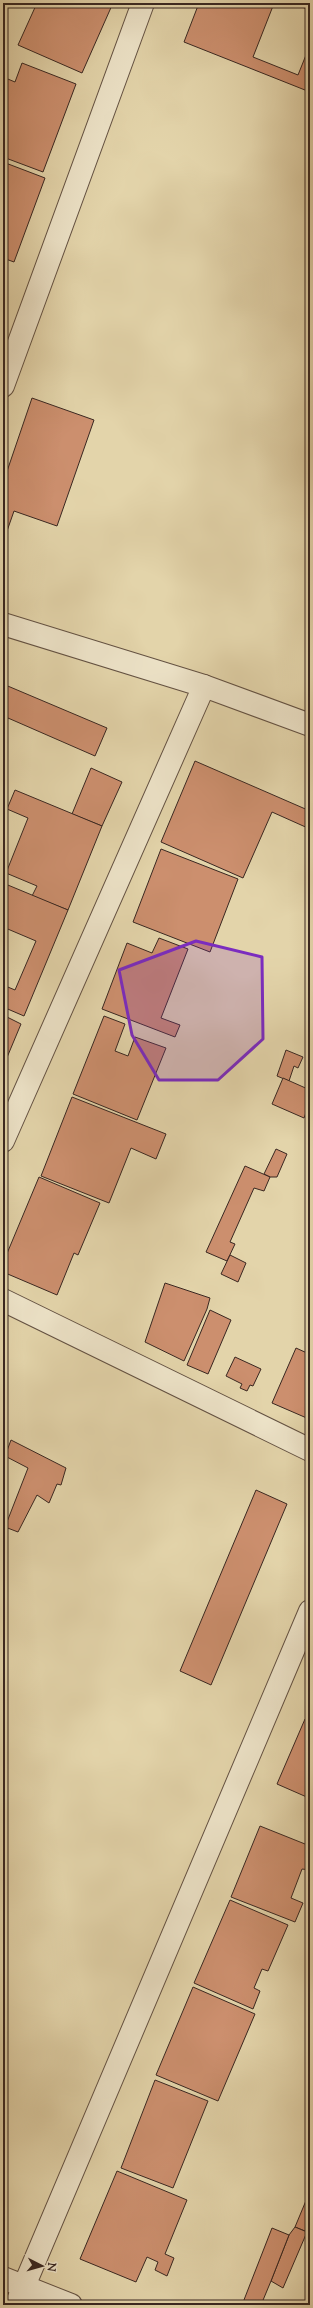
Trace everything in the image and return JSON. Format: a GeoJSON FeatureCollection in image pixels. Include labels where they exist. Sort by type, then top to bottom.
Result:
{"type":"FeatureCollection","features":[{"type":"Feature","properties":{"kind":"street"},"geometry":{"type":"LineString","coordinates":[[3,386],[143,3]]}},
{"type":"Feature","properties":{"kind":"street"},"geometry":{"type":"LineString","coordinates":[[3,624],[204,686],[310,725]]}},
{"type":"Feature","properties":{"kind":"street"},"geometry":{"type":"LineString","coordinates":[[3,1141],[204,686]]}},
{"type":"Feature","properties":{"kind":"street"},"geometry":{"type":"LineString","coordinates":[[3,1300],[310,1450]]}},
{"type":"Feature","properties":{"kind":"street"},"geometry":{"type":"LineString","coordinates":[[19,2296],[310,1611]]}},
{"type":"Feature","properties":{"kind":"street"},"geometry":{"type":"LineString","coordinates":[[3,2278],[19,2296],[72,2305]]}},
{"type":"Feature","properties":{"kind":"highlighted area"},"geometry":{"type":"Polygon","coordinates":[[[196,941],[262,957],[263,1039],[218,1080],[159,1080],[132,1035],[119,970],[196,941]]]}},
{"type":"Feature","properties":{"kind":"building"},"geometry":{"type":"Polygon","coordinates":[[[37,3],[113,3],[82,73],[18,45],[37,3]]]}},
{"type":"Feature","properties":{"kind":"building"},"geometry":{"type":"Polygon","coordinates":[[[199,3],[265,3],[273,6],[253,57],[298,75],[310,45],[310,92],[184,42],[199,3]]]}},
{"type":"Feature","properties":{"kind":"building"},"geometry":{"type":"Polygon","coordinates":[[[291,3],[310,3],[310,10],[291,3]]]}},
{"type":"Feature","properties":{"kind":"building"},"geometry":{"type":"Polygon","coordinates":[[[22,63],[76,84],[43,172],[3,157],[3,77],[15,82],[22,63]]]}},
{"type":"Feature","properties":{"kind":"building"},"geometry":{"type":"Polygon","coordinates":[[[3,162],[45,178],[14,262],[3,258],[3,162]]]}},
{"type":"Feature","properties":{"kind":"building"},"geometry":{"type":"Polygon","coordinates":[[[32,398],[94,420],[57,526],[14,511],[7,531],[3,529],[3,483],[32,398]]]}},
{"type":"Feature","properties":{"kind":"building"},"geometry":{"type":"Polygon","coordinates":[[[3,684],[107,728],[95,756],[8,718],[3,729],[3,684]]]}},
{"type":"Feature","properties":{"kind":"building"},"geometry":{"type":"Polygon","coordinates":[[[195,761],[310,811],[310,829],[272,812],[243,878],[161,842],[195,761]]]}},
{"type":"Feature","properties":{"kind":"building"},"geometry":{"type":"Polygon","coordinates":[[[91,768],[122,782],[102,826],[72,814],[91,768]]]}},
{"type":"Feature","properties":{"kind":"building"},"geometry":{"type":"Polygon","coordinates":[[[15,790],[102,826],[68,910],[32,896],[37,886],[6,873],[28,818],[7,809],[15,790]]]}},
{"type":"Feature","properties":{"kind":"building"},"geometry":{"type":"Polygon","coordinates":[[[161,849],[238,879],[210,952],[133,922],[161,849]]]}},
{"type":"Feature","properties":{"kind":"building"},"geometry":{"type":"Polygon","coordinates":[[[3,883],[68,910],[24,1016],[3,1007],[3,985],[15,990],[36,941],[3,927],[3,883]]]}},
{"type":"Feature","properties":{"kind":"building"},"geometry":{"type":"Polygon","coordinates":[[[159,938],[188,949],[161,1018],[180,1025],[175,1037],[102,1009],[127,943],[152,953],[159,938]]]}},
{"type":"Feature","properties":{"kind":"building"},"geometry":{"type":"Polygon","coordinates":[[[3,1015],[21,1024],[3,1067],[3,1015]]]}},
{"type":"Feature","properties":{"kind":"building"},"geometry":{"type":"Polygon","coordinates":[[[104,1016],[125,1024],[115,1051],[128,1056],[135,1037],[166,1048],[137,1120],[73,1094],[104,1016]]]}},
{"type":"Feature","properties":{"kind":"building"},"geometry":{"type":"Polygon","coordinates":[[[286,1050],[303,1057],[298,1068],[294,1066],[289,1081],[277,1076],[286,1050]]]}},
{"type":"Feature","properties":{"kind":"building"},"geometry":{"type":"Polygon","coordinates":[[[283,1078],[310,1090],[310,1102],[304,1118],[272,1104],[283,1078]]]}},
{"type":"Feature","properties":{"kind":"building"},"geometry":{"type":"Polygon","coordinates":[[[72,1097],[166,1134],[156,1159],[131,1148],[109,1203],[41,1176],[72,1097]]]}},
{"type":"Feature","properties":{"kind":"building"},"geometry":{"type":"Polygon","coordinates":[[[276,1149],[287,1154],[277,1177],[270,1177],[264,1174],[276,1149]]]}},
{"type":"Feature","properties":{"kind":"building"},"geometry":{"type":"Polygon","coordinates":[[[245,1166],[270,1177],[264,1191],[254,1188],[230,1242],[235,1244],[227,1261],[206,1252],[245,1166]]]}},
{"type":"Feature","properties":{"kind":"building"},"geometry":{"type":"Polygon","coordinates":[[[39,1177],[100,1203],[78,1255],[74,1253],[57,1295],[3,1272],[3,1263],[39,1177]]]}},
{"type":"Feature","properties":{"kind":"building"},"geometry":{"type":"Polygon","coordinates":[[[230,1255],[246,1263],[238,1282],[221,1274],[230,1255]]]}},
{"type":"Feature","properties":{"kind":"building"},"geometry":{"type":"Polygon","coordinates":[[[165,1283],[210,1298],[207,1309],[184,1361],[145,1342],[165,1283]]]}},
{"type":"Feature","properties":{"kind":"building"},"geometry":{"type":"Polygon","coordinates":[[[210,1310],[231,1320],[208,1374],[187,1365],[210,1310]]]}},
{"type":"Feature","properties":{"kind":"building"},"geometry":{"type":"Polygon","coordinates":[[[310,1346],[309,1419],[272,1403],[296,1348],[307,1353],[310,1346]]]}},
{"type":"Feature","properties":{"kind":"building"},"geometry":{"type":"Polygon","coordinates":[[[235,1357],[261,1369],[253,1386],[250,1385],[247,1391],[240,1388],[242,1384],[226,1376],[235,1357]]]}},
{"type":"Feature","properties":{"kind":"building"},"geometry":{"type":"Polygon","coordinates":[[[11,1440],[66,1468],[61,1485],[57,1484],[49,1503],[37,1495],[18,1532],[5,1527],[28,1468],[5,1456],[11,1440]]]}},
{"type":"Feature","properties":{"kind":"building"},"geometry":{"type":"Polygon","coordinates":[[[256,1490],[287,1504],[211,1685],[180,1671],[256,1490]]]}},
{"type":"Feature","properties":{"kind":"building"},"geometry":{"type":"Polygon","coordinates":[[[305,1719],[310,1721],[309,1798],[277,1784],[305,1719]]]}},
{"type":"Feature","properties":{"kind":"building"},"geometry":{"type":"Polygon","coordinates":[[[260,1826],[310,1846],[310,1870],[302,1869],[291,1898],[303,1903],[295,1922],[231,1897],[260,1826]]]}},
{"type":"Feature","properties":{"kind":"building"},"geometry":{"type":"Polygon","coordinates":[[[230,1900],[288,1925],[268,1971],[262,1969],[254,1988],[260,1991],[253,2009],[194,1983],[230,1900]]]}},
{"type":"Feature","properties":{"kind":"building"},"geometry":{"type":"Polygon","coordinates":[[[193,1987],[255,2014],[218,2101],[156,2075],[193,1987]]]}},
{"type":"Feature","properties":{"kind":"building"},"geometry":{"type":"Polygon","coordinates":[[[155,2080],[208,2101],[173,2188],[121,2168],[155,2080]]]}},
{"type":"Feature","properties":{"kind":"building"},"geometry":{"type":"Polygon","coordinates":[[[117,2171],[187,2200],[165,2254],[174,2258],[167,2276],[155,2270],[158,2262],[147,2257],[136,2282],[80,2259],[117,2171]]]}},
{"type":"Feature","properties":{"kind":"building"},"geometry":{"type":"Polygon","coordinates":[[[310,2191],[310,2233],[295,2227],[310,2191]]]}},
{"type":"Feature","properties":{"kind":"building"},"geometry":{"type":"Polygon","coordinates":[[[295,2227],[307,2232],[283,2288],[271,2281],[289,2235],[295,2227]]]}},
{"type":"Feature","properties":{"kind":"building"},"geometry":{"type":"Polygon","coordinates":[[[272,2228],[289,2235],[261,2305],[242,2305],[272,2228]]]}}]}
